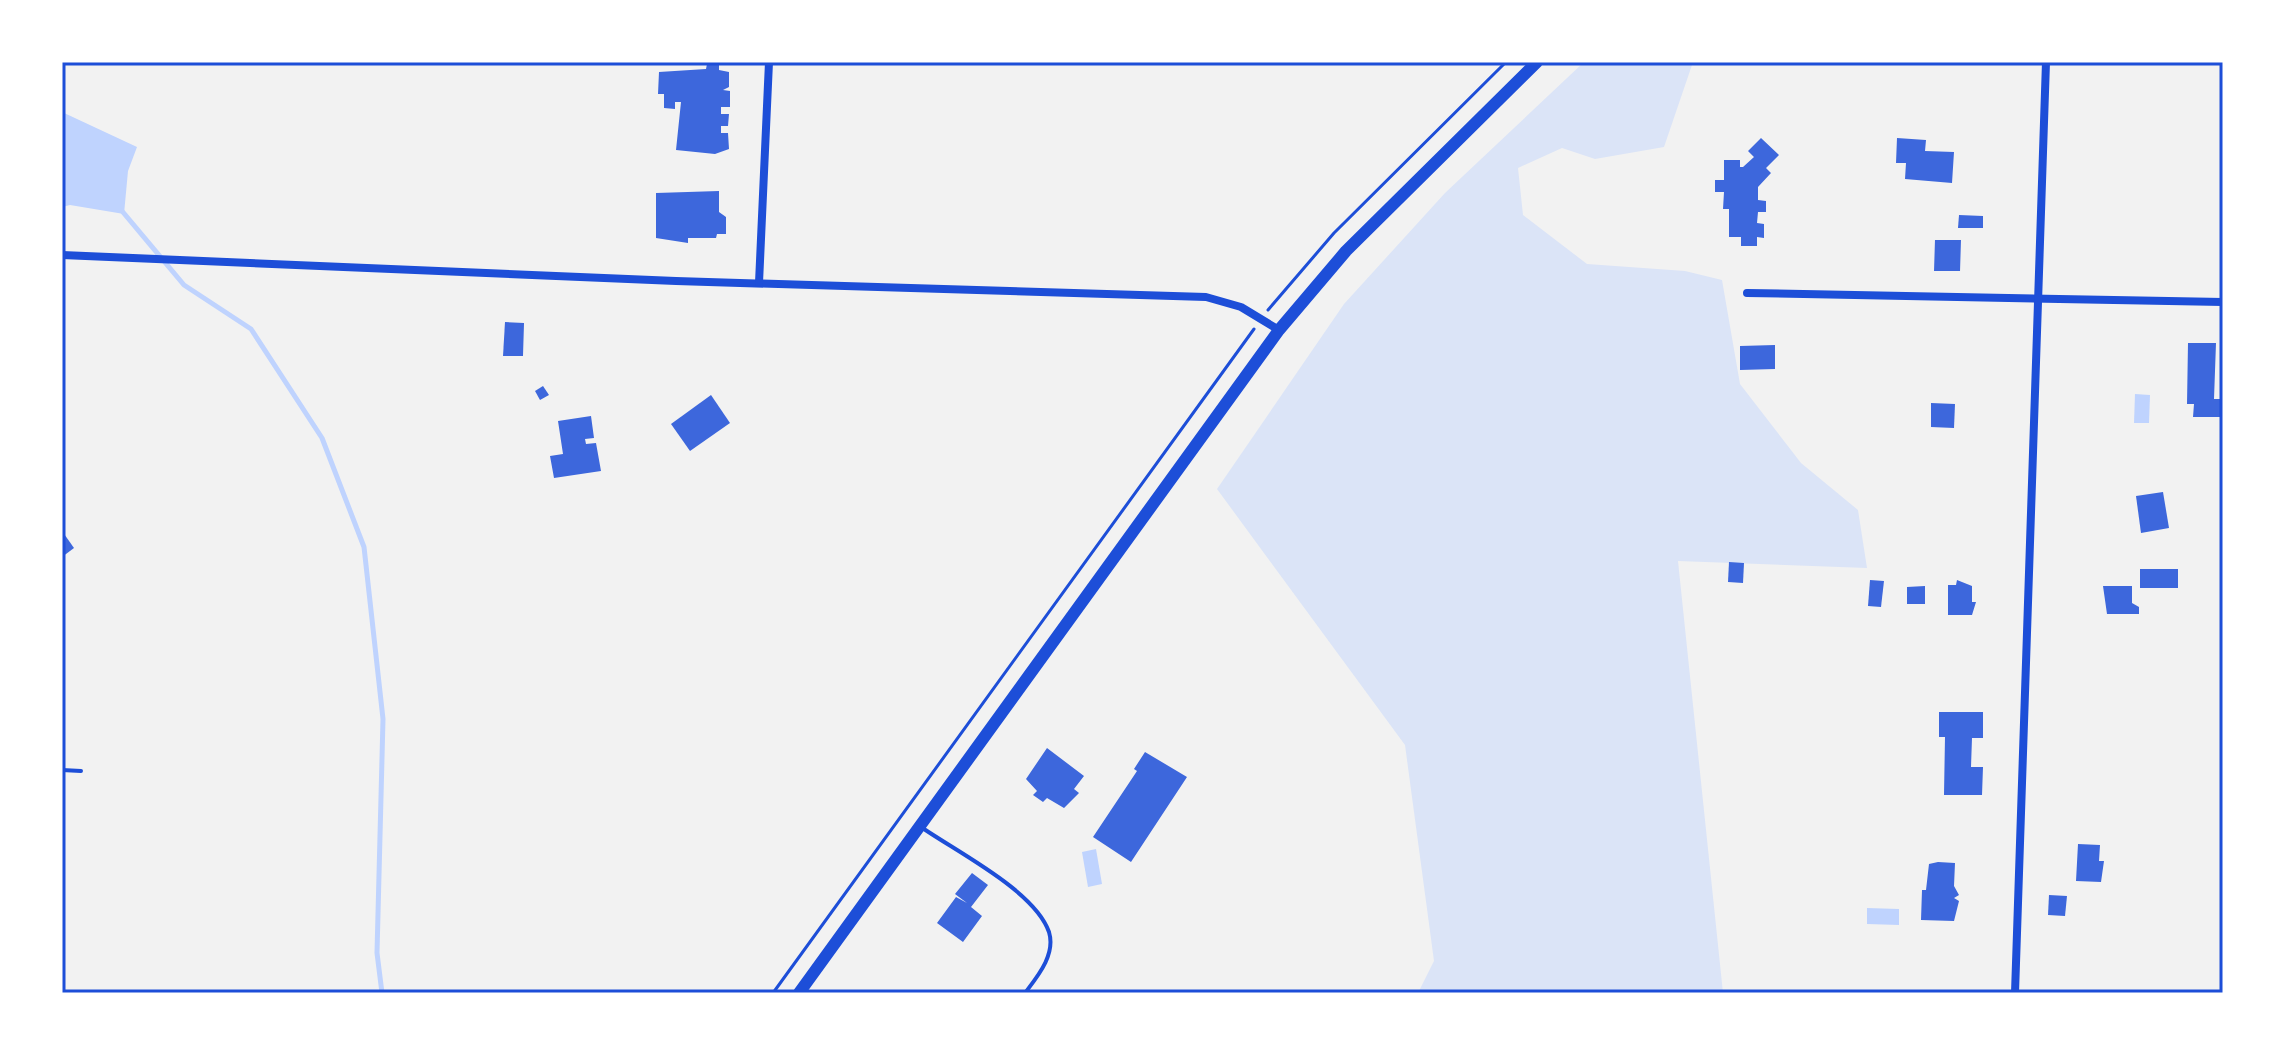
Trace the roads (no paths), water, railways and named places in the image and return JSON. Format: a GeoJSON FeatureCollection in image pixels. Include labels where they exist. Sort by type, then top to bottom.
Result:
{"type":"FeatureCollection","features":[{"type":"Feature","properties":{"kind":"main road"},"geometry":{"type":"LineString","coordinates":[[799,993],[1279,330],[1346,251],[1537,62]]}},
{"type":"Feature","properties":{"kind":"street"},"geometry":{"type":"LineString","coordinates":[[759,283],[769,62]]}},
{"type":"Feature","properties":{"kind":"street"},"geometry":{"type":"LineString","coordinates":[[2015,993],[2046,62]]}},
{"type":"Feature","properties":{"kind":"street"},"geometry":{"type":"LineString","coordinates":[[62,255],[759,283],[1206,297],[1225,300],[1279,330]]}},
{"type":"Feature","properties":{"kind":"street"},"geometry":{"type":"LineString","coordinates":[[1747,293],[2223,302]]}},
{"type":"Feature","properties":{"kind":"lane"},"geometry":{"type":"LineString","coordinates":[[62,770],[81,771]]}},
{"type":"Feature","properties":{"kind":"lane"},"geometry":{"type":"LineString","coordinates":[[921,827],[1029,901],[1050,934],[1046,964],[1025,993]]}},
{"type":"Feature","properties":{"kind":"water"},"geometry":{"type":"Polygon","coordinates":[[[62,112],[137,147],[128,171],[124,214],[70,205],[62,207],[62,112]]]}},
{"type":"Feature","properties":{"kind":"water"},"geometry":{"type":"Polygon","coordinates":[[[2135,394],[2150,395],[2149,423],[2134,423],[2135,394]]]}},
{"type":"Feature","properties":{"kind":"water"},"geometry":{"type":"Polygon","coordinates":[[[1096,849],[1102,884],[1088,887],[1082,852],[1096,849]]]}},
{"type":"Feature","properties":{"kind":"water"},"geometry":{"type":"Polygon","coordinates":[[[1867,908],[1899,909],[1899,925],[1867,924],[1867,908]]]}},
{"type":"Feature","properties":{"kind":"waterway"},"geometry":{"type":"LineString","coordinates":[[122,211],[184,285],[251,329],[322,438],[364,547],[383,719],[377,953],[382,993]]}}]}
